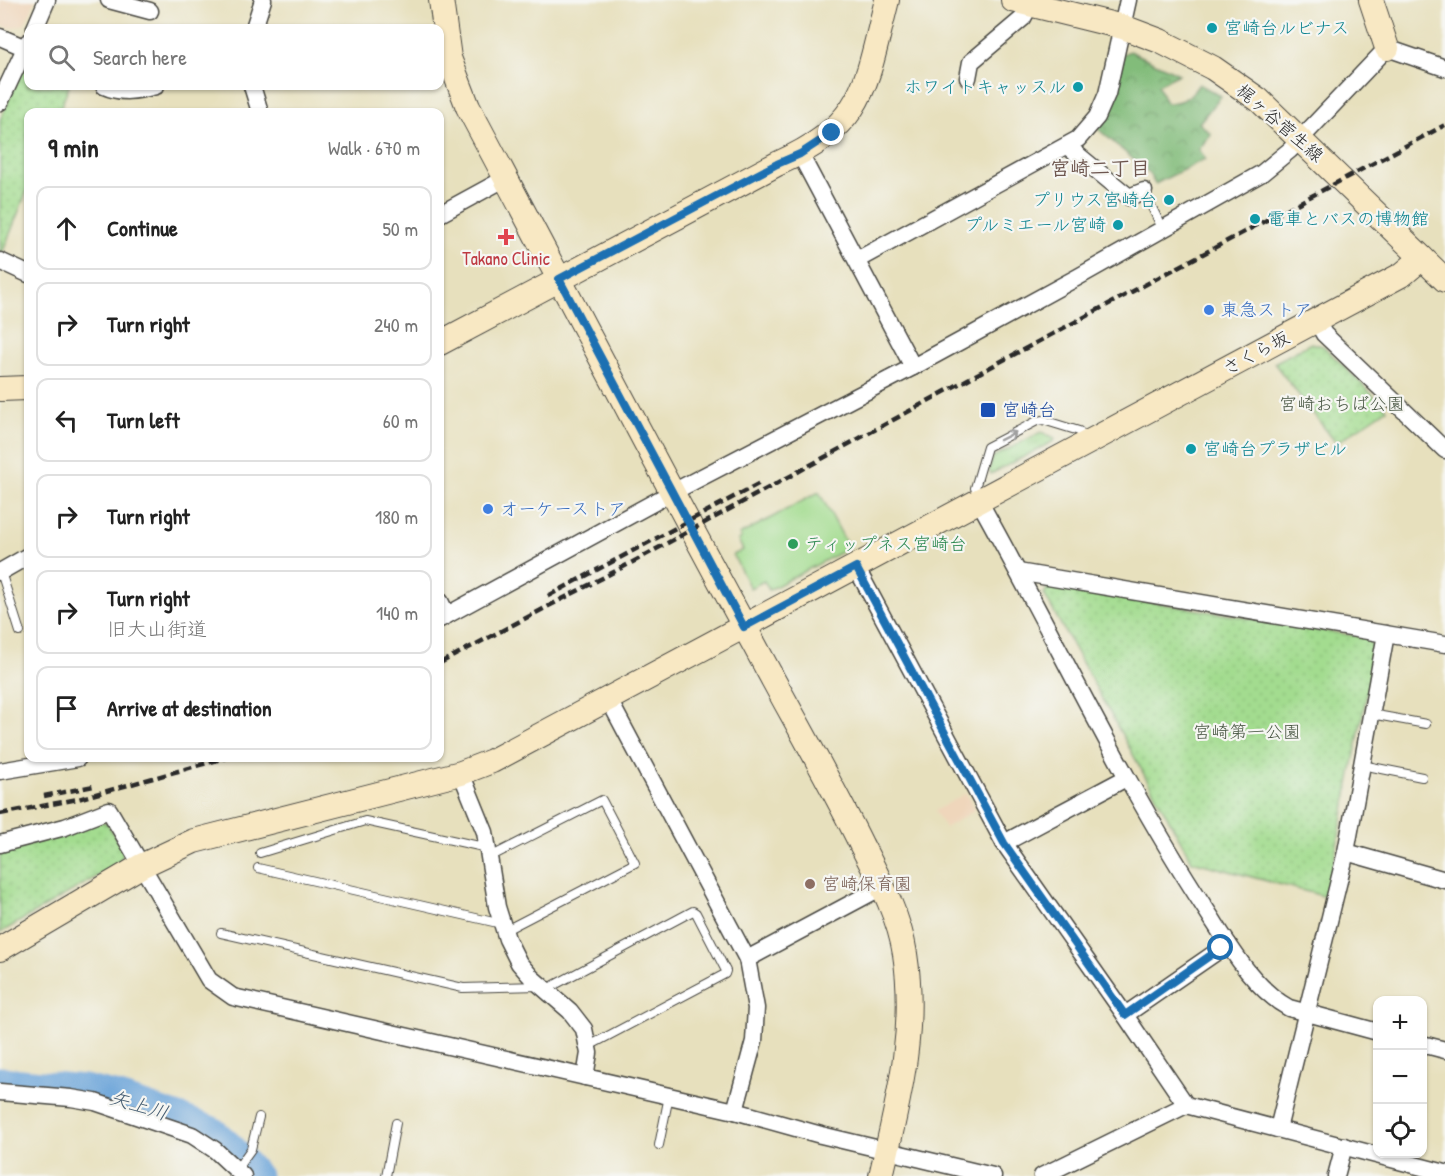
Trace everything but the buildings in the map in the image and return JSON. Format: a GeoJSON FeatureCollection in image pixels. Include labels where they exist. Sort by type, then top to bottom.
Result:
{"type":"FeatureCollection","features":[{"type":"Feature","properties":{"kind":"street"},"geometry":{"type":"LineString","coordinates":[[37,24],[47,0]]}},
{"type":"Feature","properties":{"kind":"street"},"geometry":{"type":"LineString","coordinates":[[109,0],[150,11]]}},
{"type":"Feature","properties":{"kind":"street"},"geometry":{"type":"LineString","coordinates":[[255,24],[263,0]]}},
{"type":"Feature","properties":{"kind":"street"},"geometry":{"type":"LineString","coordinates":[[441,0],[450,58],[468,107],[744,627],[843,807],[890,906],[905,952],[909,1010],[906,1066],[881,1176]]}},
{"type":"Feature","properties":{"kind":"street"},"geometry":{"type":"LineString","coordinates":[[444,341],[777,164],[800,154],[832,133],[849,115],[867,80],[887,0]]}},
{"type":"Feature","properties":{"kind":"street"},"geometry":{"type":"LineString","coordinates":[[857,260],[1078,139],[1097,117],[1107,94],[1128,0]]}},
{"type":"Feature","properties":{"kind":"street"},"geometry":{"type":"LineString","coordinates":[[1371,0],[1387,48]]}},
{"type":"Feature","properties":{"kind":"street"},"geometry":{"type":"LineString","coordinates":[[968,78],[971,62],[1023,18],[1033,3]]}},
{"type":"Feature","properties":{"kind":"street","name":"梶ヶ谷菅生線"},"geometry":{"type":"LineString","coordinates":[[1033,3],[1123,27],[1160,41],[1213,68],[1258,100],[1300,138],[1445,280]]}},
{"type":"Feature","properties":{"kind":"street"},"geometry":{"type":"LineString","coordinates":[[0,37],[24,45]]}},
{"type":"Feature","properties":{"kind":"street"},"geometry":{"type":"LineString","coordinates":[[1387,48],[1445,68]]}},
{"type":"Feature","properties":{"kind":"street"},"geometry":{"type":"LineString","coordinates":[[444,611],[914,367],[1262,173],[1300,138],[1387,48]]}},
{"type":"Feature","properties":{"kind":"street"},"geometry":{"type":"LineString","coordinates":[[0,102],[24,54]]}},
{"type":"Feature","properties":{"kind":"street"},"geometry":{"type":"LineString","coordinates":[[115,90],[121,92],[138,90]]}},
{"type":"Feature","properties":{"kind":"street"},"geometry":{"type":"LineString","coordinates":[[253,90],[259,108]]}},
{"type":"Feature","properties":{"kind":"street"},"geometry":{"type":"LineString","coordinates":[[1067,146],[1129,197],[1144,191]]}},
{"type":"Feature","properties":{"kind":"street"},"geometry":{"type":"LineString","coordinates":[[800,154],[914,367]]}},
{"type":"Feature","properties":{"kind":"street"},"geometry":{"type":"LineString","coordinates":[[444,212],[506,178]]}},
{"type":"Feature","properties":{"kind":"street","name":"さくら坂"},"geometry":{"type":"LineString","coordinates":[[0,949],[141,866],[194,841],[461,773],[492,761],[1403,274],[1422,258]]}},
{"type":"Feature","properties":{"kind":"street"},"geometry":{"type":"LineString","coordinates":[[0,261],[24,272]]}},
{"type":"Feature","properties":{"kind":"street"},"geometry":{"type":"LineString","coordinates":[[1316,320],[1323,334],[1445,450]]}},
{"type":"Feature","properties":{"kind":"street"},"geometry":{"type":"LineString","coordinates":[[0,389],[24,388]]}},
{"type":"Feature","properties":{"kind":"street"},"geometry":{"type":"LineString","coordinates":[[980,501],[1126,778],[1174,861],[1228,944],[1261,987],[1277,1001],[1289,1008],[1373,1031]]}},
{"type":"Feature","properties":{"kind":"street"},"geometry":{"type":"LineString","coordinates":[[1,572],[24,558]]}},
{"type":"Feature","properties":{"kind":"street"},"geometry":{"type":"LineString","coordinates":[[856,567],[1004,843],[1186,1105]]}},
{"type":"Feature","properties":{"kind":"street"},"geometry":{"type":"LineString","coordinates":[[1018,572],[1445,644]]}},
{"type":"Feature","properties":{"kind":"street"},"geometry":{"type":"LineString","coordinates":[[1278,1129],[1346,852],[1386,634]]}},
{"type":"Feature","properties":{"kind":"street"},"geometry":{"type":"LineString","coordinates":[[609,700],[747,959],[756,1008],[754,1041],[735,1111]]}},
{"type":"Feature","properties":{"kind":"street"},"geometry":{"type":"LineString","coordinates":[[0,771],[46,762]]}},
{"type":"Feature","properties":{"kind":"street"},"geometry":{"type":"LineString","coordinates":[[461,773],[485,832],[493,886],[503,927],[519,963],[570,1011],[584,1029],[589,1053],[585,1077]]}},
{"type":"Feature","properties":{"kind":"street"},"geometry":{"type":"LineString","coordinates":[[1004,843],[1126,778]]}},
{"type":"Feature","properties":{"kind":"street"},"geometry":{"type":"LineString","coordinates":[[0,844],[65,827],[109,810],[208,980],[233,997],[735,1111],[887,1151],[933,1168],[993,1176]]}},
{"type":"Feature","properties":{"kind":"street"},"geometry":{"type":"LineString","coordinates":[[1346,852],[1445,880]]}},
{"type":"Feature","properties":{"kind":"street"},"geometry":{"type":"LineString","coordinates":[[747,959],[882,887]]}},
{"type":"Feature","properties":{"kind":"street"},"geometry":{"type":"LineString","coordinates":[[1125,1015],[1228,944]]}},
{"type":"Feature","properties":{"kind":"street"},"geometry":{"type":"LineString","coordinates":[[1427,1045],[1445,1050]]}},
{"type":"Feature","properties":{"kind":"street"},"geometry":{"type":"LineString","coordinates":[[0,1092],[95,1102],[192,1135],[215,1150],[239,1173]]}},
{"type":"Feature","properties":{"kind":"street"},"geometry":{"type":"LineString","coordinates":[[1042,1176],[1186,1105],[1445,1173]]}},
{"type":"Feature","properties":{"kind":"street"},"geometry":{"type":"LineString","coordinates":[[1336,1176],[1344,1146]]}},
{"type":"Feature","properties":{"kind":"lane"},"geometry":{"type":"LineString","coordinates":[[1144,191],[1163,230]]}},
{"type":"Feature","properties":{"kind":"lane"},"geometry":{"type":"LineString","coordinates":[[980,501],[975,488],[987,447],[1043,420],[1079,431],[1087,443]]}},
{"type":"Feature","properties":{"kind":"lane"},"geometry":{"type":"LineString","coordinates":[[1,572],[20,632]]}},
{"type":"Feature","properties":{"kind":"lane"},"geometry":{"type":"LineString","coordinates":[[1371,714],[1426,724]]}},
{"type":"Feature","properties":{"kind":"lane"},"geometry":{"type":"LineString","coordinates":[[1362,765],[1422,777]]}},
{"type":"Feature","properties":{"kind":"lane"},"geometry":{"type":"LineString","coordinates":[[258,868],[503,927],[635,863],[602,800],[489,852],[365,821],[260,853]]}},
{"type":"Feature","properties":{"kind":"lane"},"geometry":{"type":"LineString","coordinates":[[221,933],[463,988],[543,988],[693,911],[696,913],[725,974],[587,1047]]}},
{"type":"Feature","properties":{"kind":"lane"},"geometry":{"type":"LineString","coordinates":[[659,1145],[669,1096]]}},
{"type":"Feature","properties":{"kind":"lane"},"geometry":{"type":"LineString","coordinates":[[239,1173],[252,1149],[259,1116]]}},
{"type":"Feature","properties":{"kind":"lane"},"geometry":{"type":"LineString","coordinates":[[386,1176],[396,1123]]}},
{"type":"Feature","properties":{"kind":"shaded area"},"geometry":{"type":"Polygon","coordinates":[[[0,0],[36,0],[24,25],[8,28],[0,24],[0,0]]]}},
{"type":"Feature","properties":{"kind":"shaded area"},"geometry":{"type":"Polygon","coordinates":[[[966,793],[975,810],[945,828],[935,811],[966,793]]]}},
{"type":"Feature","properties":{"kind":"green space"},"geometry":{"type":"Polygon","coordinates":[[[1130,51],[1179,74],[1158,85],[1166,103],[1185,99],[1199,84],[1221,96],[1199,123],[1211,134],[1199,149],[1205,159],[1155,184],[1148,172],[1097,128],[1120,55],[1130,51]]]}},
{"type":"Feature","properties":{"kind":"green space"},"geometry":{"type":"Polygon","coordinates":[[[24,65],[24,90],[67,90],[61,108],[24,108],[24,198],[2,254],[0,253],[0,120],[24,65]]]}},
{"type":"Feature","properties":{"kind":"green space","name":"宮崎おちば公園"},"geometry":{"type":"Polygon","coordinates":[[[1311,343],[1323,346],[1387,409],[1336,443],[1274,363],[1311,343]]]}},
{"type":"Feature","properties":{"kind":"green space"},"geometry":{"type":"Polygon","coordinates":[[[1041,432],[1055,438],[1054,441],[991,474],[989,470],[993,457],[1041,432]]]}},
{"type":"Feature","properties":{"kind":"green space","name":"ティップネス宮崎台"},"geometry":{"type":"Polygon","coordinates":[[[819,492],[849,548],[769,590],[764,581],[750,588],[733,555],[743,550],[738,540],[741,538],[739,535],[819,492]]]}},
{"type":"Feature","properties":{"kind":"green space","name":"宮崎第一公園"},"geometry":{"type":"Polygon","coordinates":[[[1049,585],[1368,638],[1375,651],[1327,897],[1192,861],[1044,594],[1049,585]]]}},
{"type":"Feature","properties":{"kind":"green space"},"geometry":{"type":"Polygon","coordinates":[[[95,821],[107,823],[124,851],[120,863],[0,933],[0,852],[14,850],[95,821]]]}},
{"type":"Feature","properties":{"kind":"waterway","name":"矢上川"},"geometry":{"type":"LineString","coordinates":[[0,1080],[84,1088],[114,1095],[185,1119],[213,1130],[258,1176]]}},
{"type":"Feature","properties":{"kind":"railway"},"geometry":{"type":"LineString","coordinates":[[444,661],[629,564],[968,379],[1445,125]]}},
{"type":"Feature","properties":{"kind":"railway"},"geometry":{"type":"LineString","coordinates":[[548,596],[760,483]]}},
{"type":"Feature","properties":{"kind":"railway"},"geometry":{"type":"LineString","coordinates":[[0,814],[78,799],[211,762]]}},
{"type":"Feature","properties":{"kind":"railway"},"geometry":{"type":"LineString","coordinates":[[44,796],[94,786]]}},
{"type":"Feature","properties":{"kind":"place","name":"宮崎台ルビナス"},"geometry":{"type":"Point","coordinates":[1212,28]}},
{"type":"Feature","properties":{"kind":"place","name":"ホワイトキャッスル"},"geometry":{"type":"Point","coordinates":[1078,87]}},
{"type":"Feature","properties":{"kind":"place","name":"プリウス宮崎台"},"geometry":{"type":"Point","coordinates":[1169,200]}},
{"type":"Feature","properties":{"kind":"place","name":"電車とバスの博物館"},"geometry":{"type":"Point","coordinates":[1255,219]}},
{"type":"Feature","properties":{"kind":"place","name":"プルミエール宮崎"},"geometry":{"type":"Point","coordinates":[1118,225]}},
{"type":"Feature","properties":{"kind":"place","name":"Takano Clinic"},"geometry":{"type":"Point","coordinates":[506,237]}},
{"type":"Feature","properties":{"kind":"place","name":"東急ストア"},"geometry":{"type":"Point","coordinates":[1209,310]}},
{"type":"Feature","properties":{"kind":"place","name":"宮崎台"},"geometry":{"type":"Point","coordinates":[988,410]}},
{"type":"Feature","properties":{"kind":"place","name":"宮崎台プラザビル"},"geometry":{"type":"Point","coordinates":[1191,449]}},
{"type":"Feature","properties":{"kind":"place","name":"オーケーストア"},"geometry":{"type":"Point","coordinates":[488,509]}},
{"type":"Feature","properties":{"kind":"place","name":"ティップネス宮崎台"},"geometry":{"type":"Point","coordinates":[793,544]}},
{"type":"Feature","properties":{"kind":"place","name":"宮崎保育園"},"geometry":{"type":"Point","coordinates":[810,884]}},
{"type":"Feature","properties":{"kind":"district","name":"宮崎二丁目"},"geometry":{"type":"Point","coordinates":[1100,168]}},
{"type":"Feature","properties":{"kind":"route"},"geometry":{"type":"LineString","coordinates":[[832,133],[800,154],[559,279],[744,627],[856,567],[1004,843],[1125,1015],[1221,948]]}}]}
